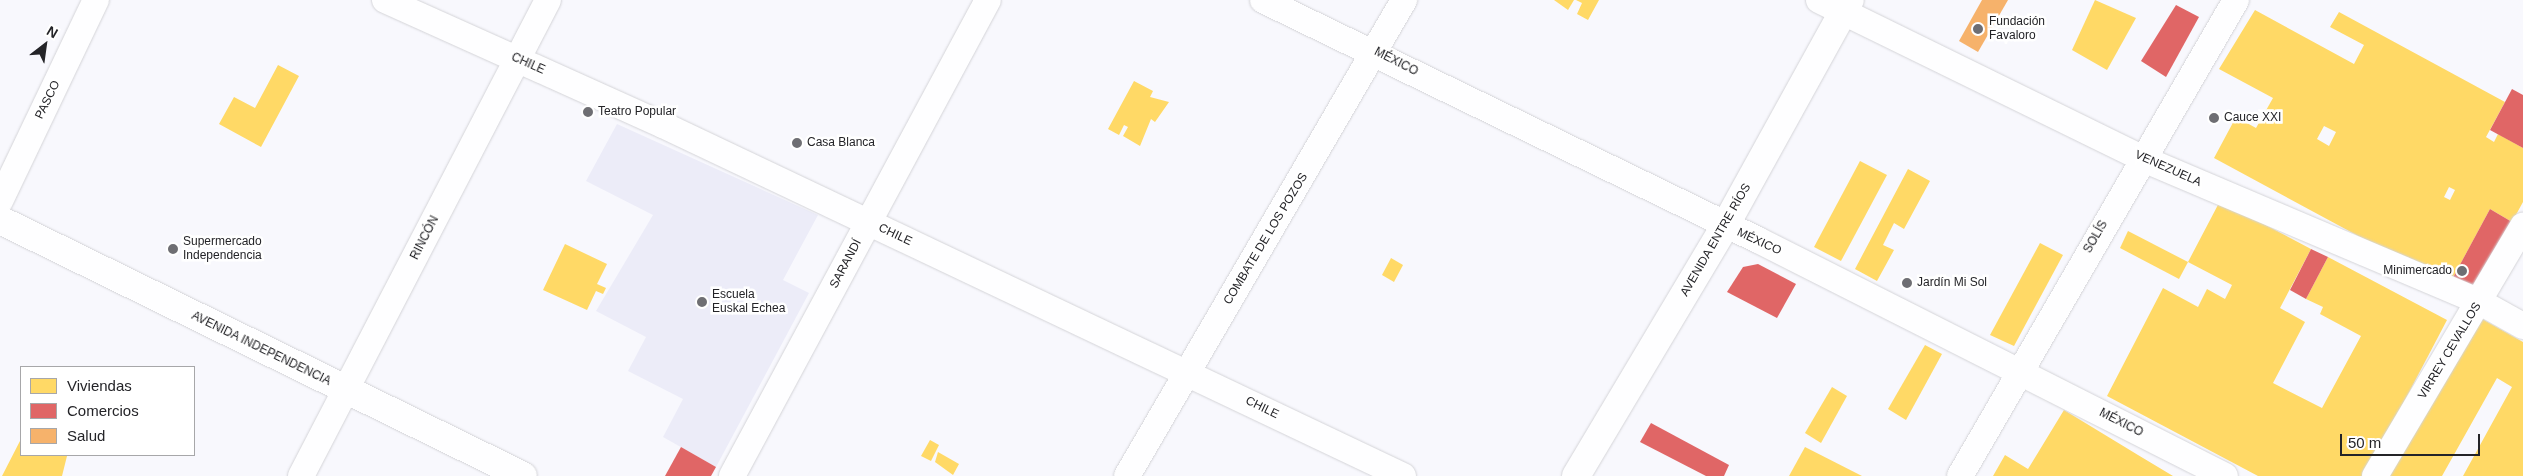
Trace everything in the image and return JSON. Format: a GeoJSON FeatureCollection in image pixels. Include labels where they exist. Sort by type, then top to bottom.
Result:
{"type":"FeatureCollection","features":[{"type":"Feature","properties":{"kind":"main road","name":"AVENIDA ENTRE RÍOS"},"geometry":{"type":"LineString","coordinates":[[1576,476],[1725,226],[1847,6]]}},
{"type":"Feature","properties":{"kind":"main road","name":"AVENIDA INDEPENDENCIA"},"geometry":{"type":"LineString","coordinates":[[0,220],[346,391],[524,476]]}},
{"type":"Feature","properties":{"kind":"street","name":"PASCO"},"geometry":{"type":"LineString","coordinates":[[0,201],[96,0]]}},
{"type":"Feature","properties":{"kind":"street","name":"CHILE"},"geometry":{"type":"LineString","coordinates":[[385,0],[517,58],[868,222],[1403,476]]}},
{"type":"Feature","properties":{"kind":"street","name":"RINCÓN"},"geometry":{"type":"LineString","coordinates":[[301,476],[548,0]]}},
{"type":"Feature","properties":{"kind":"street","name":"SARANDÍ"},"geometry":{"type":"LineString","coordinates":[[732,476],[988,0]]}},
{"type":"Feature","properties":{"kind":"street","name":"MÉXICO"},"geometry":{"type":"LineString","coordinates":[[1263,0],[1375,52],[2018,371],[2225,476]]}},
{"type":"Feature","properties":{"kind":"street","name":"COMBATE DE LOS POZOS"},"geometry":{"type":"LineString","coordinates":[[1127,476],[1185,371],[1404,0]]}},
{"type":"Feature","properties":{"kind":"street","name":"VENEZUELA"},"geometry":{"type":"LineString","coordinates":[[1819,0],[1847,6],[2141,158],[2480,302],[2523,326]]}},
{"type":"Feature","properties":{"kind":"street","name":"SOLÍS"},"geometry":{"type":"LineString","coordinates":[[1960,476],[2018,371],[2141,158],[2236,0]]}},
{"type":"Feature","properties":{"kind":"street","name":"VIRREY CEVALLOS"},"geometry":{"type":"LineString","coordinates":[[2375,476],[2480,302],[2523,226]]}},
{"type":"Feature","properties":{"kind":"shaded area","name":"Escuela Euskal Echea"},"geometry":{"type":"Polygon","coordinates":[[[617,124],[818,215],[783,280],[809,293],[716,467],[663,437],[683,399],[628,371],[646,337],[596,311],[653,215],[586,181],[617,124]]]}},
{"type":"Feature","properties":{"kind":"building: Viviendas"},"geometry":{"type":"Polygon","coordinates":[[[1554,0],[1574,0],[1568,10],[1554,0]]]}},
{"type":"Feature","properties":{"kind":"building: Viviendas"},"geometry":{"type":"Polygon","coordinates":[[[1576,0],[1599,0],[1588,20],[1577,14],[1582,3],[1576,0]]]}},
{"type":"Feature","properties":{"kind":"building: Viviendas"},"geometry":{"type":"Polygon","coordinates":[[[2095,0],[2136,18],[2107,70],[2072,50],[2095,0]]]}},
{"type":"Feature","properties":{"kind":"building: Viviendas"},"geometry":{"type":"Polygon","coordinates":[[[2255,10],[2354,64],[2364,45],[2330,27],[2339,12],[2505,102],[2486,137],[2494,142],[2498,134],[2523,148],[2523,202],[2512,222],[2490,209],[2449,285],[2214,158],[2236,117],[2256,128],[2273,98],[2219,69],[2255,10]],[[2324,126],[2317,139],[2329,146],[2336,132],[2324,126]],[[2449,187],[2444,197],[2450,200],[2455,190],[2449,187]]]}},
{"type":"Feature","properties":{"kind":"building: Viviendas"},"geometry":{"type":"Polygon","coordinates":[[[278,65],[299,76],[261,147],[219,124],[234,97],[255,108],[278,65]]]}},
{"type":"Feature","properties":{"kind":"building: Viviendas"},"geometry":{"type":"Polygon","coordinates":[[[1134,81],[1153,91],[1150,97],[1169,102],[1155,122],[1151,119],[1140,146],[1123,136],[1128,127],[1124,125],[1119,135],[1108,129],[1134,81]]]}},
{"type":"Feature","properties":{"kind":"building: Viviendas"},"geometry":{"type":"Polygon","coordinates":[[[1860,161],[1887,175],[1841,261],[1814,247],[1860,161]]]}},
{"type":"Feature","properties":{"kind":"building: Viviendas"},"geometry":{"type":"Polygon","coordinates":[[[1908,169],[1930,181],[1904,229],[1894,223],[1883,245],[1894,250],[1877,281],[1855,269],[1908,169]]]}},
{"type":"Feature","properties":{"kind":"building: Viviendas"},"geometry":{"type":"Polygon","coordinates":[[[2220,201],[2311,249],[2280,308],[2305,322],[2273,383],[2322,408],[2361,336],[2320,314],[2323,307],[2306,299],[2328,257],[2447,320],[2365,476],[2258,476],[2107,396],[2163,288],[2198,307],[2207,289],[2225,299],[2232,285],[2188,262],[2220,201]]]}},
{"type":"Feature","properties":{"kind":"building: Viviendas"},"geometry":{"type":"Polygon","coordinates":[[[2128,231],[2188,262],[2179,279],[2120,248],[2128,231]]]}},
{"type":"Feature","properties":{"kind":"building: Viviendas"},"geometry":{"type":"Polygon","coordinates":[[[2040,243],[2063,255],[2014,346],[1990,335],[2040,243]]]}},
{"type":"Feature","properties":{"kind":"building: Viviendas"},"geometry":{"type":"Polygon","coordinates":[[[565,244],[607,264],[597,284],[606,288],[603,294],[596,291],[587,310],[543,290],[565,244]]]}},
{"type":"Feature","properties":{"kind":"building: Viviendas"},"geometry":{"type":"Polygon","coordinates":[[[1391,258],[1403,265],[1394,282],[1382,275],[1391,258]]]}},
{"type":"Feature","properties":{"kind":"building: Viviendas"},"geometry":{"type":"Polygon","coordinates":[[[2477,316],[2523,342],[2523,476],[2463,476],[2512,387],[2497,378],[2442,476],[2387,476],[2477,316]]]}},
{"type":"Feature","properties":{"kind":"building: Viviendas"},"geometry":{"type":"Polygon","coordinates":[[[1925,345],[1942,354],[1906,420],[1888,409],[1925,345]]]}},
{"type":"Feature","properties":{"kind":"building: Viviendas"},"geometry":{"type":"Polygon","coordinates":[[[1832,387],[1847,396],[1821,443],[1805,433],[1832,387]]]}},
{"type":"Feature","properties":{"kind":"building: Viviendas"},"geometry":{"type":"Polygon","coordinates":[[[2064,410],[2173,476],[1993,476],[2005,455],[2028,469],[2064,410]]]}},
{"type":"Feature","properties":{"kind":"building: Viviendas"},"geometry":{"type":"Polygon","coordinates":[[[930,440],[939,445],[931,461],[921,456],[930,440]]]}},
{"type":"Feature","properties":{"kind":"building: Viviendas"},"geometry":{"type":"Polygon","coordinates":[[[20,441],[20,456],[67,456],[62,476],[2,476],[20,441]]]}},
{"type":"Feature","properties":{"kind":"building: Viviendas"},"geometry":{"type":"Polygon","coordinates":[[[1805,447],[1862,476],[1789,476],[1805,447]]]}},
{"type":"Feature","properties":{"kind":"building: Viviendas"},"geometry":{"type":"Polygon","coordinates":[[[938,452],[959,464],[953,475],[935,462],[938,452]]]}},
{"type":"Feature","properties":{"kind":"building: Comercios"},"geometry":{"type":"Polygon","coordinates":[[[2176,5],[2199,17],[2166,77],[2141,61],[2176,5]]]}},
{"type":"Feature","properties":{"kind":"building: Comercios"},"geometry":{"type":"Polygon","coordinates":[[[2512,89],[2523,95],[2523,148],[2490,130],[2512,89]]]}},
{"type":"Feature","properties":{"kind":"building: Comercios"},"geometry":{"type":"Polygon","coordinates":[[[2490,209],[2512,222],[2471,297],[2449,285],[2490,209]]]}},
{"type":"Feature","properties":{"kind":"building: Comercios"},"geometry":{"type":"Polygon","coordinates":[[[2311,249],[2328,257],[2306,299],[2290,290],[2311,249]]]}},
{"type":"Feature","properties":{"kind":"building: Comercios"},"geometry":{"type":"Polygon","coordinates":[[[1758,264],[1796,284],[1777,318],[1727,292],[1743,267],[1758,264]]]}},
{"type":"Feature","properties":{"kind":"building: Comercios"},"geometry":{"type":"Polygon","coordinates":[[[1651,423],[1729,465],[1724,476],[1706,476],[1640,442],[1651,423]]]}},
{"type":"Feature","properties":{"kind":"building: Comercios"},"geometry":{"type":"Polygon","coordinates":[[[681,447],[716,467],[711,476],[665,476],[681,447]]]}},
{"type":"Feature","properties":{"kind":"building: Salud","name":"Fundación Favaloro"},"geometry":{"type":"Polygon","coordinates":[[[1982,0],[2008,0],[1978,52],[1959,41],[1982,0]]]}},
{"type":"Feature","properties":{"kind":"place","name":"Fundación Favaloro"},"geometry":{"type":"Point","coordinates":[1978,29]}},
{"type":"Feature","properties":{"kind":"place","name":"Teatro Popular"},"geometry":{"type":"Point","coordinates":[588,112]}},
{"type":"Feature","properties":{"kind":"place","name":"Cauce XXI"},"geometry":{"type":"Point","coordinates":[2214,118]}},
{"type":"Feature","properties":{"kind":"place","name":"Casa Blanca"},"geometry":{"type":"Point","coordinates":[797,143]}},
{"type":"Feature","properties":{"kind":"place","name":"Supermercado Independencia"},"geometry":{"type":"Point","coordinates":[173,249]}},
{"type":"Feature","properties":{"kind":"place","name":"Minimercado"},"geometry":{"type":"Point","coordinates":[2462,271]}},
{"type":"Feature","properties":{"kind":"place","name":"Jardín Mi Sol"},"geometry":{"type":"Point","coordinates":[1907,283]}},
{"type":"Feature","properties":{"kind":"place","name":"Escuela Euskal Echea"},"geometry":{"type":"Point","coordinates":[702,302]}}]}
